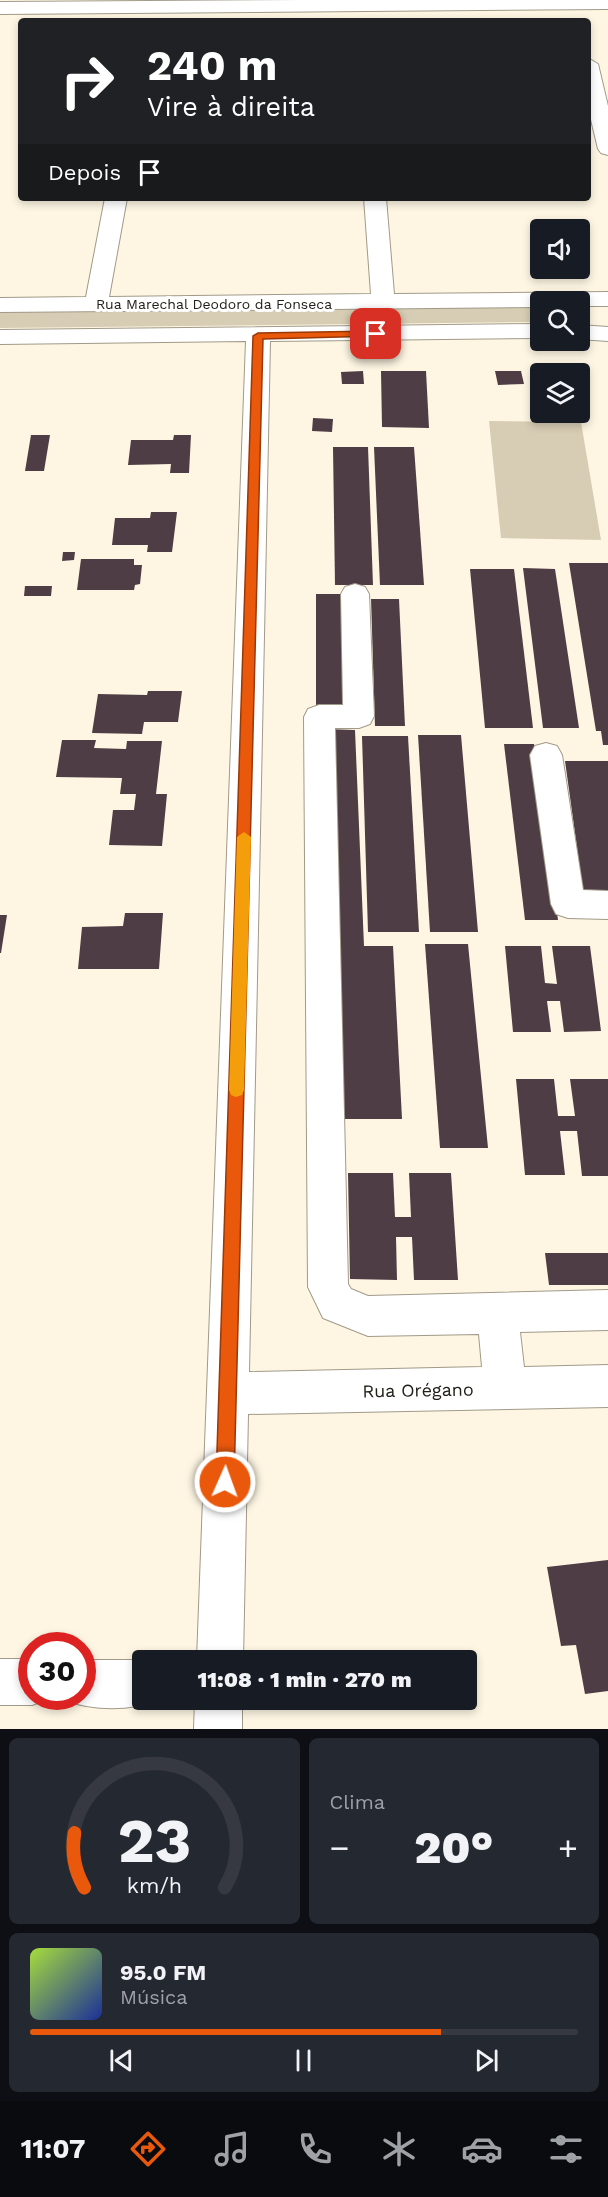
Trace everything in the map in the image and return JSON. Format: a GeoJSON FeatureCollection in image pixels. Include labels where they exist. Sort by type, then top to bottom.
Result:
{"type":"FeatureCollection","features":[{"type":"Feature","properties":{"kind":"street"},"geometry":{"type":"LineString","coordinates":[[0,8],[575,8],[608,3]]}},
{"type":"Feature","properties":{"kind":"street"},"geometry":{"type":"LineString","coordinates":[[591,77],[608,149]]}},
{"type":"Feature","properties":{"kind":"street"},"geometry":{"type":"LineString","coordinates":[[96,304],[115,201]]}},
{"type":"Feature","properties":{"kind":"street"},"geometry":{"type":"LineString","coordinates":[[375,201],[383,302]]}},
{"type":"Feature","properties":{"kind":"street","name":"Rua Marechal Deodoro da Fonseca"},"geometry":{"type":"LineString","coordinates":[[0,305],[608,299]]}},
{"type":"Feature","properties":{"kind":"street"},"geometry":{"type":"LineString","coordinates":[[0,337],[530,332]]}},
{"type":"Feature","properties":{"kind":"street"},"geometry":{"type":"LineString","coordinates":[[590,333],[608,334]]}},
{"type":"Feature","properties":{"kind":"street"},"geometry":{"type":"LineString","coordinates":[[220,1650],[258,336]]}},
{"type":"Feature","properties":{"kind":"street"},"geometry":{"type":"LineString","coordinates":[[356,594],[359,716],[320,717],[328,1287],[337,1304],[368,1316],[608,1310]]}},
{"type":"Feature","properties":{"kind":"street"},"geometry":{"type":"LineString","coordinates":[[546,755],[568,904],[608,905]]}},
{"type":"Feature","properties":{"kind":"street"},"geometry":{"type":"LineString","coordinates":[[498,1312],[505,1388]]}},
{"type":"Feature","properties":{"kind":"street","name":"Rua Orégano"},"geometry":{"type":"LineString","coordinates":[[228,1393],[608,1386]]}},
{"type":"Feature","properties":{"kind":"street"},"geometry":{"type":"LineString","coordinates":[[0,1682],[18,1682]]}},
{"type":"Feature","properties":{"kind":"street"},"geometry":{"type":"LineString","coordinates":[[96,1683],[132,1683]]}},
{"type":"Feature","properties":{"kind":"street"},"geometry":{"type":"LineString","coordinates":[[218,1729],[219,1710]]}},
{"type":"Feature","properties":{"kind":"shaded area"},"geometry":{"type":"Polygon","coordinates":[[[530,306],[530,322],[0,328],[0,312],[530,306]]]}},
{"type":"Feature","properties":{"kind":"shaded area"},"geometry":{"type":"Polygon","coordinates":[[[489,421],[581,423],[601,540],[501,538],[489,421]]]}},
{"type":"Feature","properties":{"kind":"building"},"geometry":{"type":"Polygon","coordinates":[[[363,371],[364,384],[342,384],[341,372],[363,371]]]}},
{"type":"Feature","properties":{"kind":"building"},"geometry":{"type":"Polygon","coordinates":[[[381,371],[426,371],[429,428],[382,427],[381,371]]]}},
{"type":"Feature","properties":{"kind":"building"},"geometry":{"type":"Polygon","coordinates":[[[495,371],[521,371],[524,384],[498,385],[495,371]]]}},
{"type":"Feature","properties":{"kind":"building"},"geometry":{"type":"Polygon","coordinates":[[[313,418],[333,419],[332,432],[312,431],[313,418]]]}},
{"type":"Feature","properties":{"kind":"building"},"geometry":{"type":"Polygon","coordinates":[[[31,435],[50,435],[44,471],[25,471],[31,435]]]}},
{"type":"Feature","properties":{"kind":"building"},"geometry":{"type":"Polygon","coordinates":[[[174,435],[191,435],[189,473],[170,473],[171,464],[128,465],[131,440],[173,440],[174,435]]]}},
{"type":"Feature","properties":{"kind":"building"},"geometry":{"type":"Polygon","coordinates":[[[333,447],[368,447],[373,585],[335,585],[333,447]]]}},
{"type":"Feature","properties":{"kind":"building"},"geometry":{"type":"Polygon","coordinates":[[[374,447],[414,447],[424,585],[380,585],[374,447]]]}},
{"type":"Feature","properties":{"kind":"building"},"geometry":{"type":"Polygon","coordinates":[[[151,512],[177,512],[172,552],[147,552],[148,545],[112,545],[115,518],[150,518],[151,512]]]}},
{"type":"Feature","properties":{"kind":"building"},"geometry":{"type":"Polygon","coordinates":[[[63,552],[75,552],[74,560],[62,561],[63,552]]]}},
{"type":"Feature","properties":{"kind":"building"},"geometry":{"type":"Polygon","coordinates":[[[81,559],[134,559],[134,565],[142,565],[140,584],[135,585],[134,590],[77,590],[81,559]]]}},
{"type":"Feature","properties":{"kind":"building"},"geometry":{"type":"Polygon","coordinates":[[[569,563],[608,563],[608,745],[603,745],[601,731],[596,731],[569,563]]]}},
{"type":"Feature","properties":{"kind":"building"},"geometry":{"type":"Polygon","coordinates":[[[523,568],[555,569],[579,728],[543,728],[523,568]]]}},
{"type":"Feature","properties":{"kind":"building"},"geometry":{"type":"Polygon","coordinates":[[[470,569],[514,569],[533,728],[485,728],[470,569]]]}},
{"type":"Feature","properties":{"kind":"building"},"geometry":{"type":"Polygon","coordinates":[[[25,586],[52,586],[51,596],[24,596],[25,586]]]}},
{"type":"Feature","properties":{"kind":"building"},"geometry":{"type":"Polygon","coordinates":[[[316,594],[343,594],[345,706],[316,706],[316,594]]]}},
{"type":"Feature","properties":{"kind":"building"},"geometry":{"type":"Polygon","coordinates":[[[371,599],[399,599],[405,726],[375,726],[371,599]]]}},
{"type":"Feature","properties":{"kind":"building"},"geometry":{"type":"Polygon","coordinates":[[[148,691],[182,691],[178,722],[144,722],[142,734],[92,733],[98,694],[147,695],[148,691]]]}},
{"type":"Feature","properties":{"kind":"building"},"geometry":{"type":"Polygon","coordinates":[[[326,729],[355,730],[364,946],[393,946],[402,1119],[335,1119],[326,729]]]}},
{"type":"Feature","properties":{"kind":"building"},"geometry":{"type":"Polygon","coordinates":[[[418,735],[461,735],[478,932],[430,932],[418,735]]]}},
{"type":"Feature","properties":{"kind":"building"},"geometry":{"type":"Polygon","coordinates":[[[362,736],[408,736],[419,932],[368,932],[362,736]]]}},
{"type":"Feature","properties":{"kind":"building"},"geometry":{"type":"Polygon","coordinates":[[[62,740],[96,740],[94,748],[126,749],[127,741],[162,741],[156,794],[167,794],[162,846],[109,845],[113,810],[134,810],[136,794],[120,794],[122,778],[56,777],[62,740]]]}},
{"type":"Feature","properties":{"kind":"building"},"geometry":{"type":"Polygon","coordinates":[[[504,744],[534,744],[558,920],[525,920],[504,744]]]}},
{"type":"Feature","properties":{"kind":"building"},"geometry":{"type":"Polygon","coordinates":[[[565,761],[608,761],[608,898],[584,898],[565,761]]]}},
{"type":"Feature","properties":{"kind":"building"},"geometry":{"type":"Polygon","coordinates":[[[125,913],[163,913],[159,969],[78,969],[82,927],[123,926],[125,913]]]}},
{"type":"Feature","properties":{"kind":"building"},"geometry":{"type":"Polygon","coordinates":[[[0,915],[7,915],[1,953],[0,953],[0,915]]]}},
{"type":"Feature","properties":{"kind":"building"},"geometry":{"type":"Polygon","coordinates":[[[425,944],[468,944],[488,1148],[440,1148],[425,944]]]}},
{"type":"Feature","properties":{"kind":"building"},"geometry":{"type":"Polygon","coordinates":[[[505,946],[541,946],[545,983],[557,984],[552,946],[590,946],[601,1031],[564,1032],[560,1001],[547,1001],[551,1032],[513,1032],[505,946]]]}},
{"type":"Feature","properties":{"kind":"building"},"geometry":{"type":"Polygon","coordinates":[[[516,1079],[554,1079],[558,1116],[575,1116],[570,1079],[608,1079],[608,1176],[582,1176],[577,1131],[560,1131],[565,1175],[525,1175],[516,1079]]]}},
{"type":"Feature","properties":{"kind":"building"},"geometry":{"type":"Polygon","coordinates":[[[348,1173],[393,1173],[395,1217],[411,1217],[409,1173],[451,1173],[458,1280],[414,1280],[412,1237],[396,1237],[397,1280],[350,1279],[348,1173]]]}},
{"type":"Feature","properties":{"kind":"building"},"geometry":{"type":"Polygon","coordinates":[[[545,1253],[608,1253],[608,1285],[549,1285],[545,1253]]]}},
{"type":"Feature","properties":{"kind":"building"},"geometry":{"type":"Polygon","coordinates":[[[608,1560],[608,1691],[585,1694],[576,1645],[561,1646],[547,1567],[608,1560]]]}},
{"type":"Feature","properties":{"kind":"slow traffic"},"geometry":{"type":"LineString","coordinates":[[236,1090],[244,837]]}},
{"type":"Feature","properties":{"kind":"route"},"geometry":{"type":"LineString","coordinates":[[225,1482],[258,336],[376,334]]}}]}
